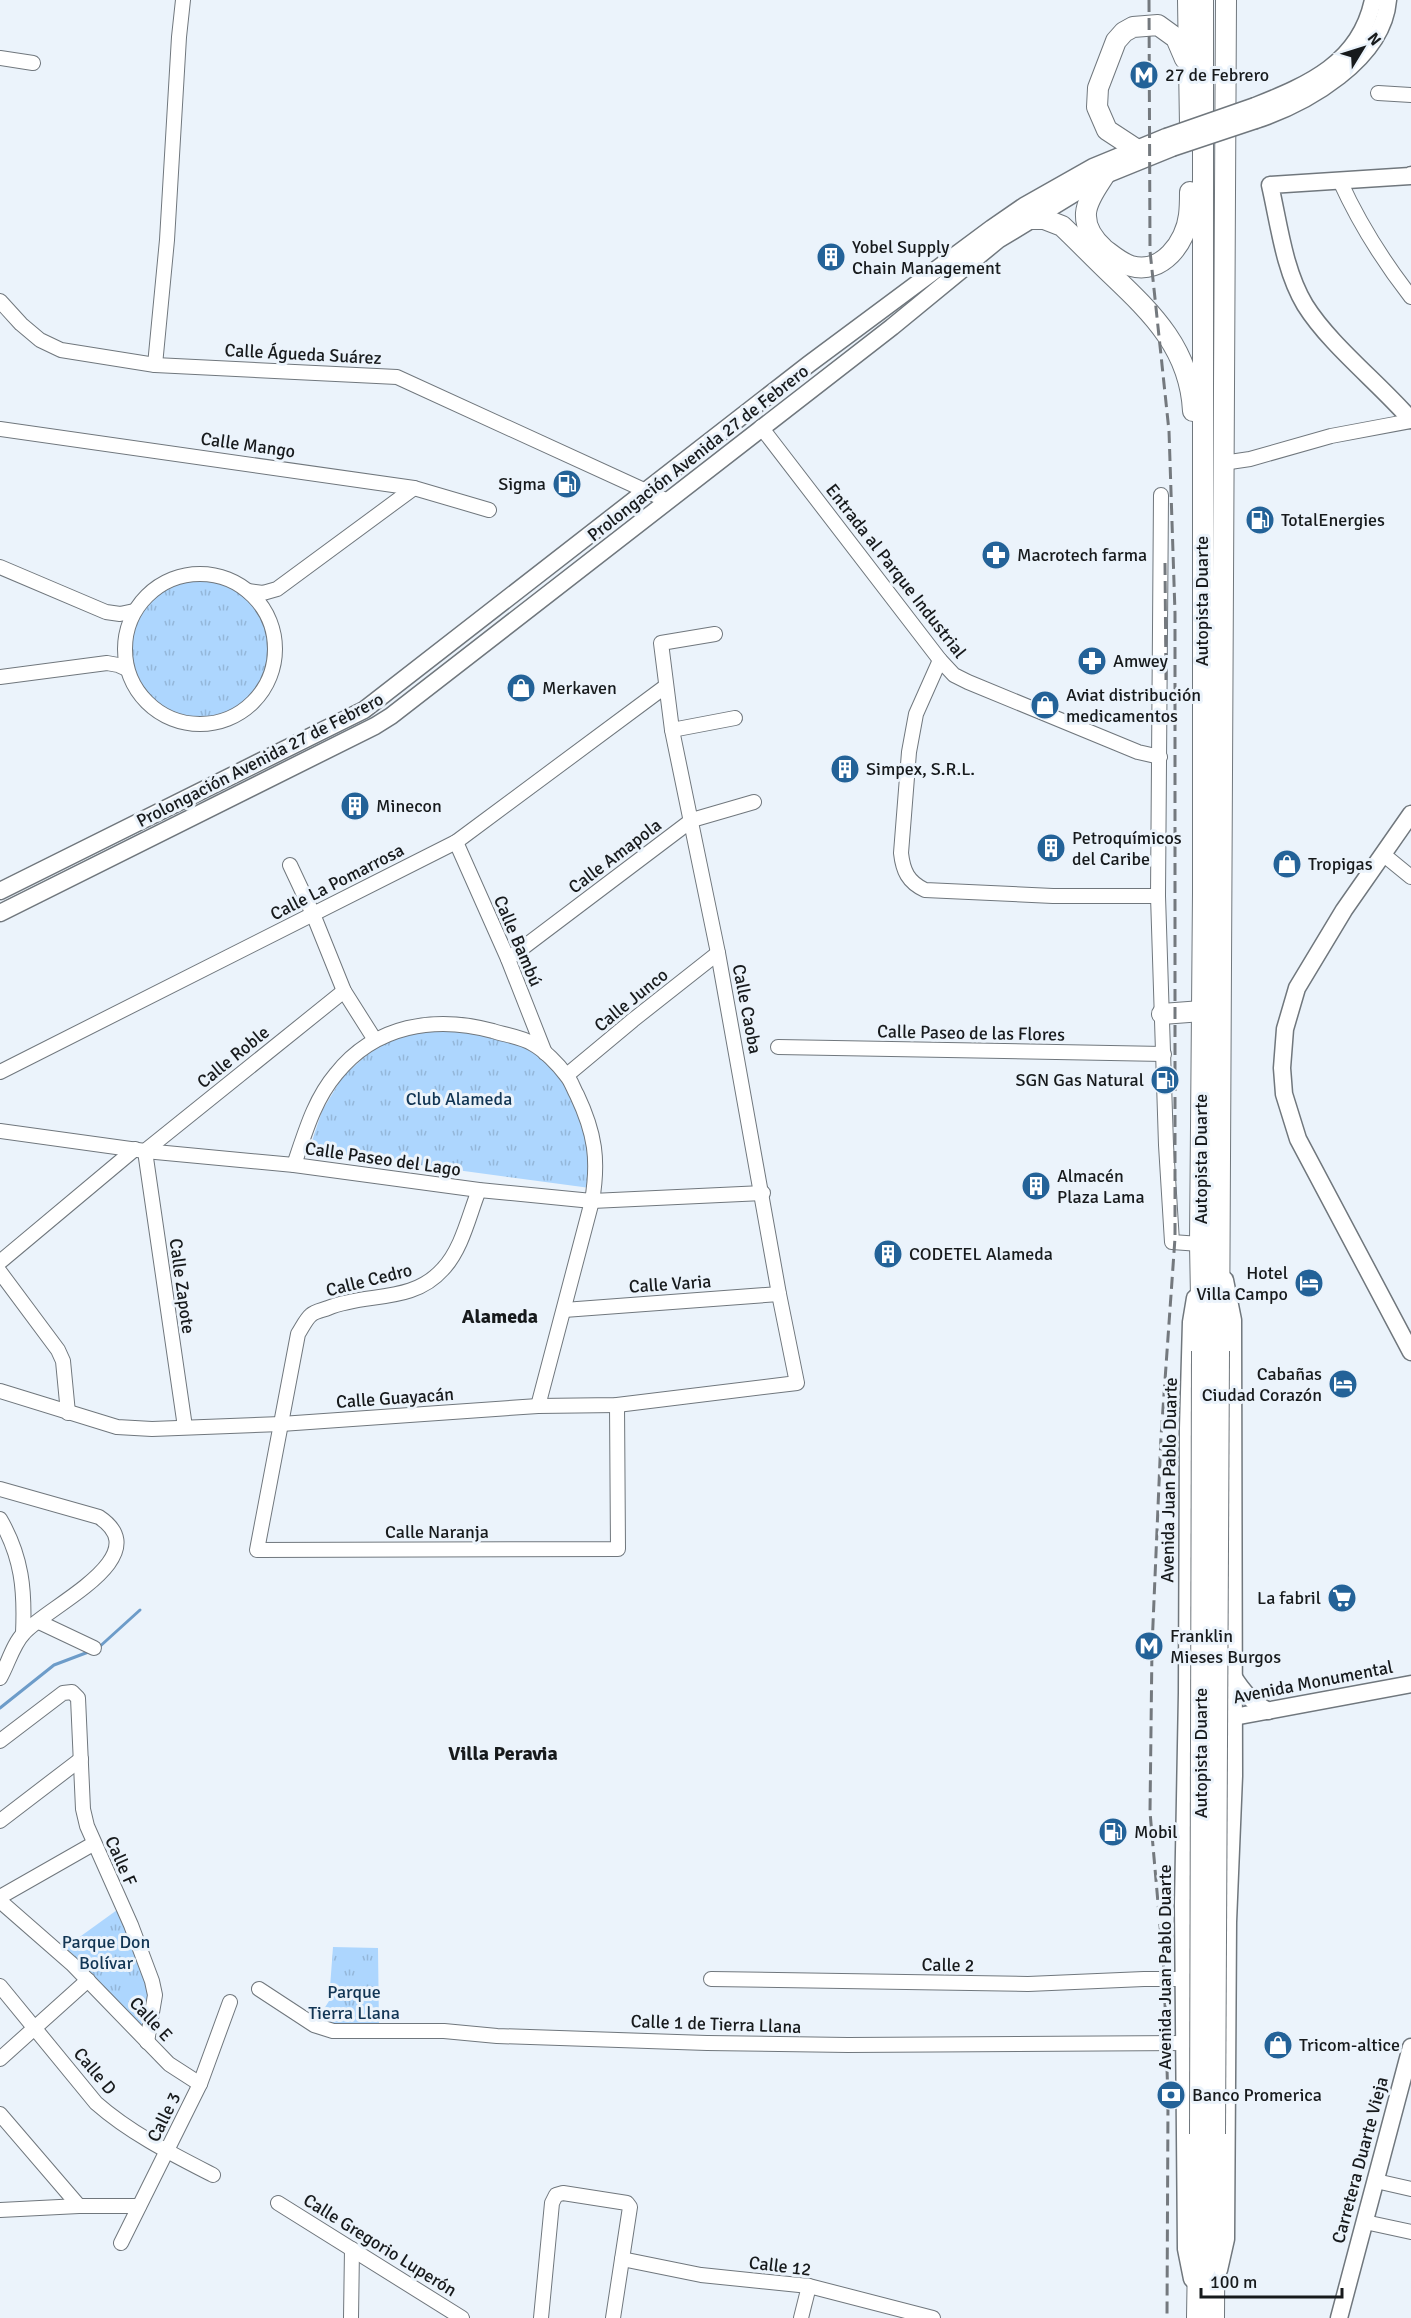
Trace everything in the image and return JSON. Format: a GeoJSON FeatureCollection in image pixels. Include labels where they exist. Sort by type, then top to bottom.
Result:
{"type":"FeatureCollection","features":[{"type":"Feature","properties":{"kind":"highway"},"geometry":{"type":"LineString","coordinates":[[1188,0],[1192,398],[1194,430],[1202,470]]}},
{"type":"Feature","properties":{"kind":"highway","name":"Autopista Duarte"},"geometry":{"type":"LineString","coordinates":[[1203,0],[1200,1270],[1210,1351]]}},
{"type":"Feature","properties":{"kind":"highway","name":"Autopista Duarte"},"geometry":{"type":"LineString","coordinates":[[1214,2318],[1203,2306],[1207,2134],[1210,1351],[1220,1252],[1226,0]]}},
{"type":"Feature","properties":{"kind":"highway"},"geometry":{"type":"LineString","coordinates":[[1226,35],[1231,0]]}},
{"type":"Feature","properties":{"kind":"highway"},"geometry":{"type":"LineString","coordinates":[[1157,146],[1107,130],[1097,107],[1098,88],[1116,41],[1124,32],[1133,27],[1158,25],[1176,38],[1188,68]]}},
{"type":"Feature","properties":{"kind":"highway"},"geometry":{"type":"LineString","coordinates":[[1104,176],[1087,206],[1087,222],[1093,237],[1118,260],[1132,266],[1146,267],[1157,264],[1176,248],[1189,216]]}},
{"type":"Feature","properties":{"kind":"highway"},"geometry":{"type":"LineString","coordinates":[[1032,219],[1044,219],[1062,226],[1156,317],[1178,353],[1192,398]]}},
{"type":"Feature","properties":{"kind":"highway"},"geometry":{"type":"LineString","coordinates":[[1162,1014],[1202,1011]]}},
{"type":"Feature","properties":{"kind":"main road","name":"Prolongación Avenida 27 de Febrero"},"geometry":{"type":"LineString","coordinates":[[1256,110],[1316,80],[1335,64],[1352,46],[1363,29],[1373,0]]}},
{"type":"Feature","properties":{"kind":"main road","name":"Prolongación Avenida 27 de Febrero"},"geometry":{"type":"LineString","coordinates":[[0,891],[364,710],[645,490],[898,297],[1024,206],[1093,167],[1323,89],[1343,75],[1363,54],[1379,29],[1388,0]]}},
{"type":"Feature","properties":{"kind":"main road","name":"Prolongación Avenida 27 de Febrero"},"geometry":{"type":"LineString","coordinates":[[0,914],[375,726],[402,708],[668,501],[998,240],[1157,146]]}},
{"type":"Feature","properties":{"kind":"main road"},"geometry":{"type":"LineString","coordinates":[[1411,177],[1270,185],[1292,275],[1304,304],[1324,331],[1411,420]]}},
{"type":"Feature","properties":{"kind":"main road"},"geometry":{"type":"LineString","coordinates":[[898,297],[909,312]]}},
{"type":"Feature","properties":{"kind":"main road"},"geometry":{"type":"LineString","coordinates":[[1411,814],[1344,910],[1297,988],[1286,1029],[1282,1068],[1284,1094],[1298,1138],[1411,1352]]}},
{"type":"Feature","properties":{"kind":"main road","name":"Autopista Duarte"},"geometry":{"type":"LineString","coordinates":[[1203,2306],[1226,2239],[1228,1922],[1233,1747],[1233,1320],[1220,1252]]}},
{"type":"Feature","properties":{"kind":"main road","name":"Avenida Juan Pablo Duarte"},"geometry":{"type":"LineString","coordinates":[[1200,1270],[1191,1322],[1183,1905],[1186,2249],[1203,2306]]}},
{"type":"Feature","properties":{"kind":"main road"},"geometry":{"type":"LineString","coordinates":[[1233,1676],[1243,1692],[1267,1712],[1244,1730],[1233,1747]]}},
{"type":"Feature","properties":{"kind":"main road","name":"Avenida Monumental"},"geometry":{"type":"LineString","coordinates":[[1187,1725],[1411,1684]]}},
{"type":"Feature","properties":{"kind":"main road","name":"Carretera Duarte Vieja"},"geometry":{"type":"LineString","coordinates":[[1339,2318],[1407,2071],[1411,2047]]}},
{"type":"Feature","properties":{"kind":"street"},"geometry":{"type":"LineString","coordinates":[[155,365],[167,240],[183,0]]}},
{"type":"Feature","properties":{"kind":"street"},"geometry":{"type":"LineString","coordinates":[[0,58],[33,63]]}},
{"type":"Feature","properties":{"kind":"street"},"geometry":{"type":"LineString","coordinates":[[1378,93],[1411,95]]}},
{"type":"Feature","properties":{"kind":"street"},"geometry":{"type":"LineString","coordinates":[[1340,181],[1356,216],[1386,264],[1411,297]]}},
{"type":"Feature","properties":{"kind":"street","name":"Calle Águeda Suárez"},"geometry":{"type":"LineString","coordinates":[[0,301],[21,324],[40,340],[61,350],[155,365],[397,377],[668,501]]}},
{"type":"Feature","properties":{"kind":"street"},"geometry":{"type":"LineString","coordinates":[[1223,464],[1250,459],[1331,436],[1411,420]]}},
{"type":"Feature","properties":{"kind":"street","name":"Entrada al Parque Industrial"},"geometry":{"type":"LineString","coordinates":[[762,427],[940,660],[954,675],[1138,753],[1160,757]]}},
{"type":"Feature","properties":{"kind":"street","name":"Calle Mango"},"geometry":{"type":"LineString","coordinates":[[0,429],[414,488],[489,510]]}},
{"type":"Feature","properties":{"kind":"street"},"geometry":{"type":"LineString","coordinates":[[248,591],[263,593],[277,589],[414,488]]}},
{"type":"Feature","properties":{"kind":"street"},"geometry":{"type":"LineString","coordinates":[[1161,495],[1158,896],[1172,1242],[1200,1244]]}},
{"type":"Feature","properties":{"kind":"street"},"geometry":{"type":"LineString","coordinates":[[0,567],[106,612],[120,614],[134,611]]}},
{"type":"Feature","properties":{"kind":"street"},"geometry":{"type":"LineString","coordinates":[[208,573],[230,579],[248,591],[260,603],[269,618],[275,640],[275,662],[268,684],[254,702],[236,716],[204,724],[171,719],[151,707],[136,690],[127,669],[124,649],[126,632],[134,611],[148,594],[166,581],[186,574],[208,573]]}},
{"type":"Feature","properties":{"kind":"street"},"geometry":{"type":"LineString","coordinates":[[269,618],[271,603],[277,589]]}},
{"type":"Feature","properties":{"kind":"street"},"geometry":{"type":"LineString","coordinates":[[106,612],[126,632]]}},
{"type":"Feature","properties":{"kind":"street","name":"Calle Caoba"},"geometry":{"type":"LineString","coordinates":[[715,634],[661,643],[672,730],[718,953],[797,1383]]}},
{"type":"Feature","properties":{"kind":"street"},"geometry":{"type":"LineString","coordinates":[[107,663],[117,658],[124,649]]}},
{"type":"Feature","properties":{"kind":"street"},"geometry":{"type":"LineString","coordinates":[[940,660],[916,714],[909,752],[901,853],[902,866],[907,876],[925,890],[1053,896],[1158,896]]}},
{"type":"Feature","properties":{"kind":"street"},"geometry":{"type":"LineString","coordinates":[[0,677],[107,663],[127,669]]}},
{"type":"Feature","properties":{"kind":"street","name":"Calle La Pomarrosa"},"geometry":{"type":"LineString","coordinates":[[0,1072],[456,842],[666,687]]}},
{"type":"Feature","properties":{"kind":"street"},"geometry":{"type":"LineString","coordinates":[[672,730],[735,718]]}},
{"type":"Feature","properties":{"kind":"street","name":"Calle Amapola"},"geometry":{"type":"LineString","coordinates":[[508,959],[692,820],[754,802]]}},
{"type":"Feature","properties":{"kind":"street","name":"Calle Bambú"},"geometry":{"type":"LineString","coordinates":[[456,842],[508,959],[545,1054]]}},
{"type":"Feature","properties":{"kind":"street"},"geometry":{"type":"LineString","coordinates":[[1384,855],[1411,877]]}},
{"type":"Feature","properties":{"kind":"street"},"geometry":{"type":"LineString","coordinates":[[290,865],[313,914],[344,991],[375,1040]]}},
{"type":"Feature","properties":{"kind":"street","name":"Calle Junco"},"geometry":{"type":"LineString","coordinates":[[567,1076],[718,953]]}},
{"type":"Feature","properties":{"kind":"street","name":"Calle Roble"},"geometry":{"type":"LineString","coordinates":[[0,1262],[344,991]]}},
{"type":"Feature","properties":{"kind":"street"},"geometry":{"type":"LineString","coordinates":[[294,1165],[310,1117],[321,1094],[336,1073],[375,1040],[398,1030],[422,1024],[448,1023],[475,1026],[532,1043],[545,1054],[567,1076],[584,1109],[595,1144],[597,1172],[592,1201],[538,1406]]}},
{"type":"Feature","properties":{"kind":"street","name":"Calle Paseo de las Flores"},"geometry":{"type":"LineString","coordinates":[[778,1047],[1164,1054]]}},
{"type":"Feature","properties":{"kind":"street","name":"Calle Paseo del Lago"},"geometry":{"type":"LineString","coordinates":[[0,1131],[140,1150],[294,1165],[479,1190],[592,1201],[763,1194]]}},
{"type":"Feature","properties":{"kind":"street","name":"Calle Zapote"},"geometry":{"type":"LineString","coordinates":[[140,1150],[184,1426]]}},
{"type":"Feature","properties":{"kind":"street","name":"Calle Cedro"},"geometry":{"type":"LineString","coordinates":[[257,1550],[298,1334],[311,1314],[338,1304],[397,1295],[428,1283],[444,1269],[455,1252],[479,1190]]}},
{"type":"Feature","properties":{"kind":"street"},"geometry":{"type":"LineString","coordinates":[[0,1272],[58,1350],[63,1361],[68,1413]]}},
{"type":"Feature","properties":{"kind":"street","name":"Calle Varia"},"geometry":{"type":"LineString","coordinates":[[564,1310],[779,1294]]}},
{"type":"Feature","properties":{"kind":"street","name":"Calle Guayacán"},"geometry":{"type":"LineString","coordinates":[[0,1390],[117,1427],[152,1429],[281,1424],[538,1406],[617,1405],[797,1383]]}},
{"type":"Feature","properties":{"kind":"street","name":"Calle Naranja"},"geometry":{"type":"LineString","coordinates":[[257,1550],[618,1549],[617,1405]]}},
{"type":"Feature","properties":{"kind":"street"},"geometry":{"type":"LineString","coordinates":[[0,1489],[99,1517],[111,1525],[117,1535],[118,1546],[115,1557],[23,1633]]}},
{"type":"Feature","properties":{"kind":"street"},"geometry":{"type":"LineString","coordinates":[[0,1519],[19,1562],[24,1607],[23,1633],[0,1678]]}},
{"type":"Feature","properties":{"kind":"street"},"geometry":{"type":"LineString","coordinates":[[39,1622],[94,1648]]}},
{"type":"Feature","properties":{"kind":"street","name":"Calle F"},"geometry":{"type":"LineString","coordinates":[[0,1741],[63,1693],[72,1692],[78,1698],[83,1809],[93,1844],[130,1925],[152,1981],[155,1995],[147,2042]]}},
{"type":"Feature","properties":{"kind":"street"},"geometry":{"type":"LineString","coordinates":[[0,1821],[81,1759]]}},
{"type":"Feature","properties":{"kind":"street"},"geometry":{"type":"LineString","coordinates":[[0,1897],[93,1844]]}},
{"type":"Feature","properties":{"kind":"street","name":"Calle E"},"geometry":{"type":"LineString","coordinates":[[0,1902],[72,1964],[169,2064],[200,2084]]}},
{"type":"Feature","properties":{"kind":"street","name":"Calle 2"},"geometry":{"type":"LineString","coordinates":[[711,1979],[1028,1984],[1184,1979]]}},
{"type":"Feature","properties":{"kind":"street"},"geometry":{"type":"LineString","coordinates":[[0,2059],[88,1980]]}},
{"type":"Feature","properties":{"kind":"street","name":"Calle D"},"geometry":{"type":"LineString","coordinates":[[0,1986],[96,2103],[110,2115],[168,2152],[213,2175]]}},
{"type":"Feature","properties":{"kind":"street","name":"Calle 1 de Tierra Llana"},"geometry":{"type":"LineString","coordinates":[[259,1989],[314,2025],[333,2031],[444,2031],[496,2036],[707,2043],[852,2045],[1185,2043]]}},
{"type":"Feature","properties":{"kind":"street","name":"Calle 3"},"geometry":{"type":"LineString","coordinates":[[121,2242],[200,2084],[230,2002]]}},
{"type":"Feature","properties":{"kind":"street"},"geometry":{"type":"LineString","coordinates":[[0,2114],[79,2206]]}},
{"type":"Feature","properties":{"kind":"street"},"geometry":{"type":"LineString","coordinates":[[1376,2181],[1411,2189]]}},
{"type":"Feature","properties":{"kind":"street"},"geometry":{"type":"LineString","coordinates":[[541,2318],[552,2203],[556,2195],[563,2193],[627,2203],[630,2207],[613,2318]]}},
{"type":"Feature","properties":{"kind":"street","name":"Calle Gregorio Luperón"},"geometry":{"type":"LineString","coordinates":[[278,2203],[462,2318]]}},
{"type":"Feature","properties":{"kind":"street"},"geometry":{"type":"LineString","coordinates":[[0,2210],[138,2206]]}},
{"type":"Feature","properties":{"kind":"street"},"geometry":{"type":"LineString","coordinates":[[1365,2222],[1411,2232]]}},
{"type":"Feature","properties":{"kind":"street"},"geometry":{"type":"LineString","coordinates":[[351,2318],[352,2248]]}},
{"type":"Feature","properties":{"kind":"street","name":"Calle 12"},"geometry":{"type":"LineString","coordinates":[[622,2259],[701,2275],[808,2286],[933,2318]]}},
{"type":"Feature","properties":{"kind":"street"},"geometry":{"type":"LineString","coordinates":[[801,2318],[808,2286]]}},
{"type":"Feature","properties":{"kind":"green space"},"geometry":{"type":"Polygon","coordinates":[[[200,579],[227,584],[249,600],[265,622],[270,649],[265,676],[249,698],[227,714],[200,719],[173,714],[151,698],[135,676],[130,649],[135,622],[151,600],[173,584],[200,579]]]}},
{"type":"Feature","properties":{"kind":"green space","name":"Club Alameda"},"geometry":{"type":"Polygon","coordinates":[[[464,1028],[531,1047],[564,1078],[584,1120],[592,1153],[590,1188],[309,1150],[322,1111],[343,1076],[376,1047],[413,1031],[464,1028]]]}},
{"type":"Feature","properties":{"kind":"green space","name":"Parque Don Bolívar"},"geometry":{"type":"Polygon","coordinates":[[[117,1910],[151,1993],[144,2030],[63,1949],[117,1910]]]}},
{"type":"Feature","properties":{"kind":"green space","name":"Parque Tierra Llana"},"geometry":{"type":"Polygon","coordinates":[[[333,1947],[378,1948],[379,2027],[336,2029],[315,2023],[329,2001],[333,1947]]]}},
{"type":"Feature","properties":{"kind":"waterway"},"geometry":{"type":"LineString","coordinates":[[97,1649],[140,1610]]}},
{"type":"Feature","properties":{"kind":"waterway"},"geometry":{"type":"LineString","coordinates":[[0,1708],[54,1665],[91,1651]]}},
{"type":"Feature","properties":{"kind":"railway"},"geometry":{"type":"LineString","coordinates":[[1149,0],[1150,251],[1169,431],[1175,613],[1175,1238],[1161,1437],[1152,1647],[1150,1812],[1164,1971],[1168,2101],[1167,2318]]}},
{"type":"Feature","properties":{"kind":"railway"},"geometry":{"type":"LineString","coordinates":[[1165,563],[1166,680]]}},
{"type":"Feature","properties":{"kind":"place","name":"27 de Febrero"},"geometry":{"type":"Point","coordinates":[1144,75]}},
{"type":"Feature","properties":{"kind":"place","name":"Yobel Supply Chain Management"},"geometry":{"type":"Point","coordinates":[831,257]}},
{"type":"Feature","properties":{"kind":"place","name":"Sigma"},"geometry":{"type":"Point","coordinates":[567,484]}},
{"type":"Feature","properties":{"kind":"place","name":"TotalEnergies"},"geometry":{"type":"Point","coordinates":[1260,520]}},
{"type":"Feature","properties":{"kind":"place","name":"Macrotech farma"},"geometry":{"type":"Point","coordinates":[996,555]}},
{"type":"Feature","properties":{"kind":"place","name":"Amwey"},"geometry":{"type":"Point","coordinates":[1092,661]}},
{"type":"Feature","properties":{"kind":"place","name":"Merkaven"},"geometry":{"type":"Point","coordinates":[521,688]}},
{"type":"Feature","properties":{"kind":"place","name":"Aviat distribución medicamentos"},"geometry":{"type":"Point","coordinates":[1045,705]}},
{"type":"Feature","properties":{"kind":"place","name":"Simpex, S.R.L."},"geometry":{"type":"Point","coordinates":[845,769]}},
{"type":"Feature","properties":{"kind":"place","name":"Minecon"},"geometry":{"type":"Point","coordinates":[355,806]}},
{"type":"Feature","properties":{"kind":"place","name":"Petroquímicos del Caribe"},"geometry":{"type":"Point","coordinates":[1051,848]}},
{"type":"Feature","properties":{"kind":"place","name":"Tropigas"},"geometry":{"type":"Point","coordinates":[1287,864]}},
{"type":"Feature","properties":{"kind":"place","name":"SGN Gas Natural"},"geometry":{"type":"Point","coordinates":[1165,1080]}},
{"type":"Feature","properties":{"kind":"place","name":"Almacén Plaza Lama"},"geometry":{"type":"Point","coordinates":[1036,1186]}},
{"type":"Feature","properties":{"kind":"place","name":"CODETEL Alameda"},"geometry":{"type":"Point","coordinates":[888,1254]}},
{"type":"Feature","properties":{"kind":"place","name":"Hotel Villa Campo"},"geometry":{"type":"Point","coordinates":[1309,1283]}},
{"type":"Feature","properties":{"kind":"place","name":"Cabañas Ciudad Corazón"},"geometry":{"type":"Point","coordinates":[1343,1384]}},
{"type":"Feature","properties":{"kind":"place","name":"La fabril"},"geometry":{"type":"Point","coordinates":[1342,1598]}},
{"type":"Feature","properties":{"kind":"place","name":"Franklin Mieses Burgos"},"geometry":{"type":"Point","coordinates":[1149,1646]}},
{"type":"Feature","properties":{"kind":"place","name":"Mobil"},"geometry":{"type":"Point","coordinates":[1113,1832]}},
{"type":"Feature","properties":{"kind":"place","name":"Tricom-altice"},"geometry":{"type":"Point","coordinates":[1278,2045]}},
{"type":"Feature","properties":{"kind":"place","name":"Banco Promerica"},"geometry":{"type":"Point","coordinates":[1171,2095]}},
{"type":"Feature","properties":{"kind":"district","name":"Alameda"},"geometry":{"type":"Point","coordinates":[500,1316]}},
{"type":"Feature","properties":{"kind":"district","name":"Villa Peravia"},"geometry":{"type":"Point","coordinates":[503,1753]}}]}
